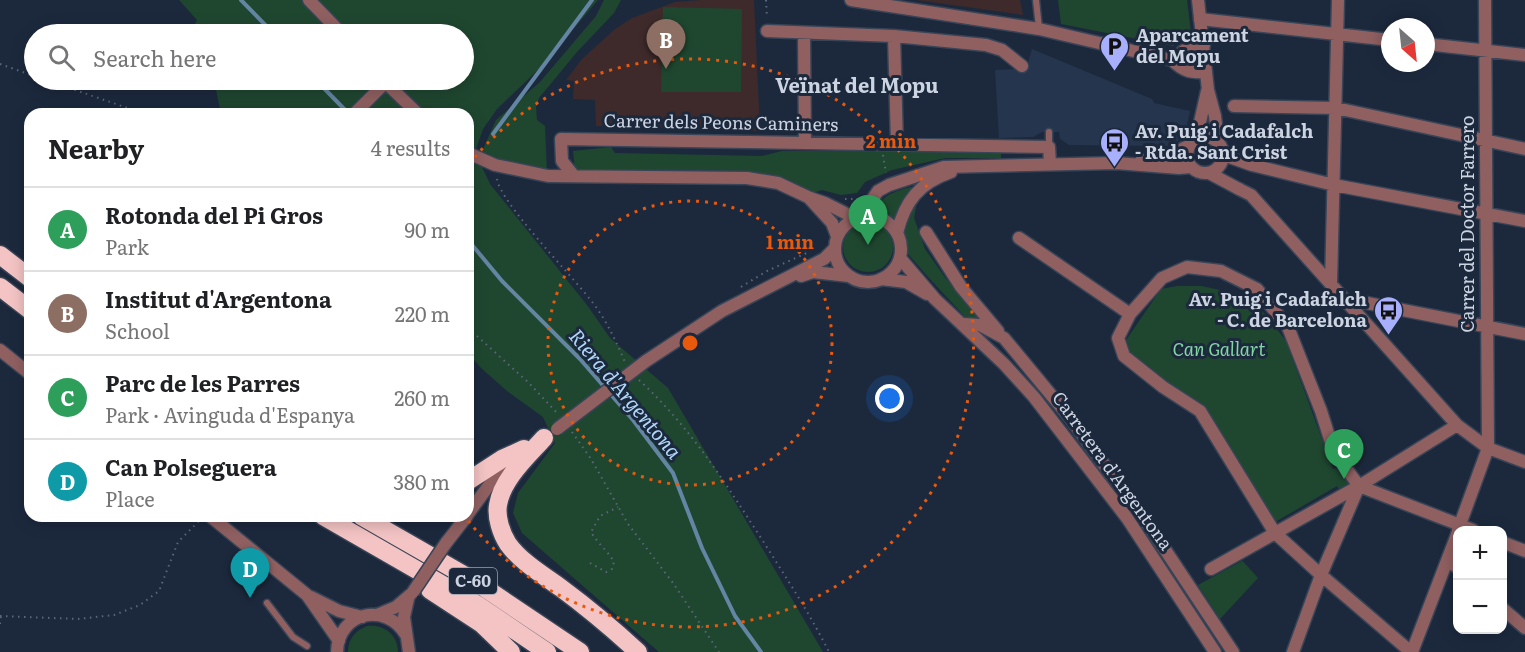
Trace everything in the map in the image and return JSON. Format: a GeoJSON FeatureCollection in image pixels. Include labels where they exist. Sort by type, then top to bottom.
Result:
{"type":"FeatureCollection","features":[{"type":"Feature","properties":{"kind":"highway"},"geometry":{"type":"LineString","coordinates":[[0,255],[24,273]]}},
{"type":"Feature","properties":{"kind":"highway"},"geometry":{"type":"LineString","coordinates":[[0,288],[24,306]]}},
{"type":"Feature","properties":{"kind":"highway"},"geometry":{"type":"LineString","coordinates":[[550,433],[519,467],[502,492],[498,504],[498,515],[504,537],[523,558],[604,621],[638,652]]}},
{"type":"Feature","properties":{"kind":"highway"},"geometry":{"type":"LineString","coordinates":[[474,477],[501,459],[524,448]]}},
{"type":"Feature","properties":{"kind":"highway","name":"C-60"},"geometry":{"type":"LineString","coordinates":[[333,522],[476,604],[547,652]]}},
{"type":"Feature","properties":{"kind":"highway","name":"C-60"},"geometry":{"type":"LineString","coordinates":[[371,522],[476,582],[580,652]]}},
{"type":"Feature","properties":{"kind":"highway"},"geometry":{"type":"LineString","coordinates":[[353,534],[378,557],[482,624],[511,652]]}},
{"type":"Feature","properties":{"kind":"street"},"geometry":{"type":"LineString","coordinates":[[309,0],[332,24]]}},
{"type":"Feature","properties":{"kind":"street"},"geometry":{"type":"LineString","coordinates":[[851,0],[1039,29],[1172,60],[1181,70],[1191,73],[1206,72]]}},
{"type":"Feature","properties":{"kind":"street"},"geometry":{"type":"LineString","coordinates":[[1198,0],[1208,90],[1215,116],[1218,142],[1223,158],[1239,189]]}},
{"type":"Feature","properties":{"kind":"street"},"geometry":{"type":"LineString","coordinates":[[1330,284],[1338,0]]}},
{"type":"Feature","properties":{"kind":"street","name":"Carrer del Doctor Farrero"},"geometry":{"type":"LineString","coordinates":[[1485,0],[1488,448]]}},
{"type":"Feature","properties":{"kind":"street"},"geometry":{"type":"LineString","coordinates":[[1200,19],[1381,39]]}},
{"type":"Feature","properties":{"kind":"street"},"geometry":{"type":"LineString","coordinates":[[767,31],[894,36],[986,45],[1002,50],[1022,66]]}},
{"type":"Feature","properties":{"kind":"street"},"geometry":{"type":"LineString","coordinates":[[804,33],[805,142]]}},
{"type":"Feature","properties":{"kind":"street"},"geometry":{"type":"LineString","coordinates":[[894,36],[897,143]]}},
{"type":"Feature","properties":{"kind":"street"},"geometry":{"type":"LineString","coordinates":[[1172,60],[1190,46],[1204,45]]}},
{"type":"Feature","properties":{"kind":"street"},"geometry":{"type":"LineString","coordinates":[[1435,45],[1525,55]]}},
{"type":"Feature","properties":{"kind":"street"},"geometry":{"type":"LineString","coordinates":[[360,108],[378,90]]}},
{"type":"Feature","properties":{"kind":"street"},"geometry":{"type":"LineString","coordinates":[[394,90],[412,108]]}},
{"type":"Feature","properties":{"kind":"street"},"geometry":{"type":"LineString","coordinates":[[1191,167],[1187,156],[1208,90]]}},
{"type":"Feature","properties":{"kind":"street"},"geometry":{"type":"LineString","coordinates":[[1234,106],[1336,108],[1525,149]]}},
{"type":"Feature","properties":{"kind":"street"},"geometry":{"type":"LineString","coordinates":[[1131,163],[1170,155],[1207,137],[1218,142]]}},
{"type":"Feature","properties":{"kind":"street","name":"Carrer dels Peons Caminers"},"geometry":{"type":"LineString","coordinates":[[574,176],[562,161],[561,139],[1049,147]]}},
{"type":"Feature","properties":{"kind":"street"},"geometry":{"type":"LineString","coordinates":[[1049,147],[1050,164]]}},
{"type":"Feature","properties":{"kind":"street"},"geometry":{"type":"LineString","coordinates":[[474,156],[495,165],[548,176],[747,178],[778,183],[858,217],[873,216],[891,225],[901,245],[900,258],[892,271],[881,279]]}},
{"type":"Feature","properties":{"kind":"street"},"geometry":{"type":"LineString","coordinates":[[1223,158],[1334,185],[1525,221]]}},
{"type":"Feature","properties":{"kind":"street"},"geometry":{"type":"LineString","coordinates":[[1209,173],[1217,169],[1223,158]]}},
{"type":"Feature","properties":{"kind":"street"},"geometry":{"type":"LineString","coordinates":[[474,506],[495,477],[524,448],[550,433],[646,361],[722,311],[824,259],[844,225],[858,217],[878,191],[889,185],[944,167],[965,166],[1131,163],[1191,167],[1209,173],[1251,195],[1456,424],[1488,448],[1525,462]]}},
{"type":"Feature","properties":{"kind":"street"},"geometry":{"type":"LineString","coordinates":[[897,233],[903,212],[919,190],[931,180],[965,166]]}},
{"type":"Feature","properties":{"kind":"street"},"geometry":{"type":"LineString","coordinates":[[810,198],[832,223],[840,266],[849,276]]}},
{"type":"Feature","properties":{"kind":"street"},"geometry":{"type":"LineString","coordinates":[[926,232],[961,287],[1071,419],[1156,536],[1233,652]]}},
{"type":"Feature","properties":{"kind":"street"},"geometry":{"type":"LineString","coordinates":[[1019,238],[1130,314]]}},
{"type":"Feature","properties":{"kind":"street"},"geometry":{"type":"LineString","coordinates":[[900,258],[935,299]]}},
{"type":"Feature","properties":{"kind":"street"},"geometry":{"type":"LineString","coordinates":[[1453,527],[1359,486],[1334,452],[1321,411],[1288,327],[1257,289],[1221,271],[1187,267],[1162,278],[1130,314],[1118,338],[1124,356],[1163,387],[1200,411],[1275,533],[1411,652],[1453,544]]}},
{"type":"Feature","properties":{"kind":"street"},"geometry":{"type":"LineString","coordinates":[[779,282],[813,272],[849,276],[865,282],[881,279],[906,282],[935,299]]}},
{"type":"Feature","properties":{"kind":"street","name":"Carretera d'Argentona"},"geometry":{"type":"LineString","coordinates":[[935,299],[964,324],[1019,380],[1056,424],[1127,518],[1215,652]]}},
{"type":"Feature","properties":{"kind":"street"},"geometry":{"type":"LineString","coordinates":[[1347,303],[1362,302],[1525,334]]}},
{"type":"Feature","properties":{"kind":"street"},"geometry":{"type":"LineString","coordinates":[[964,324],[980,325],[1004,338]]}},
{"type":"Feature","properties":{"kind":"street"},"geometry":{"type":"LineString","coordinates":[[0,350],[24,369]]}},
{"type":"Feature","properties":{"kind":"street"},"geometry":{"type":"LineString","coordinates":[[1211,569],[1359,486],[1456,424]]}},
{"type":"Feature","properties":{"kind":"street"},"geometry":{"type":"LineString","coordinates":[[1459,526],[1488,448]]}},
{"type":"Feature","properties":{"kind":"street"},"geometry":{"type":"LineString","coordinates":[[1293,652],[1321,575],[1359,486]]}},
{"type":"Feature","properties":{"kind":"street"},"geometry":{"type":"LineString","coordinates":[[211,522],[307,596],[322,614],[338,646]]}},
{"type":"Feature","properties":{"kind":"street"},"geometry":{"type":"LineString","coordinates":[[409,652],[404,616],[410,595],[462,522]]}},
{"type":"Feature","properties":{"kind":"street"},"geometry":{"type":"LineString","coordinates":[[1507,544],[1525,551]]}},
{"type":"Feature","properties":{"kind":"street"},"geometry":{"type":"LineString","coordinates":[[1448,560],[1453,564]]}},
{"type":"Feature","properties":{"kind":"street"},"geometry":{"type":"LineString","coordinates":[[307,596],[339,611],[362,617],[378,615],[410,595]]}},
{"type":"Feature","properties":{"kind":"street"},"geometry":{"type":"LineString","coordinates":[[1507,612],[1525,628]]}},
{"type":"Feature","properties":{"kind":"street"},"geometry":{"type":"LineString","coordinates":[[378,615],[394,622],[406,635]]}},
{"type":"Feature","properties":{"kind":"street"},"geometry":{"type":"LineString","coordinates":[[338,646],[347,626],[362,617]]}},
{"type":"Feature","properties":{"kind":"lane"},"geometry":{"type":"LineString","coordinates":[[1036,0],[1039,29]]}},
{"type":"Feature","properties":{"kind":"lane"},"geometry":{"type":"LineString","coordinates":[[1049,132],[1049,147]]}},
{"type":"Feature","properties":{"kind":"lane"},"geometry":{"type":"LineString","coordinates":[[267,603],[293,637],[307,646]]}},
{"type":"Feature","properties":{"kind":"path"},"geometry":{"type":"LineString","coordinates":[[766,0],[767,31]]}},
{"type":"Feature","properties":{"kind":"path"},"geometry":{"type":"LineString","coordinates":[[0,64],[24,72]]}},
{"type":"Feature","properties":{"kind":"path"},"geometry":{"type":"LineString","coordinates":[[75,90],[128,108]]}},
{"type":"Feature","properties":{"kind":"path"},"geometry":{"type":"LineString","coordinates":[[881,143],[889,185]]}},
{"type":"Feature","properties":{"kind":"path"},"geometry":{"type":"LineString","coordinates":[[495,165],[497,184],[502,192],[599,311],[624,360]]}},
{"type":"Feature","properties":{"kind":"path"},"geometry":{"type":"LineString","coordinates":[[474,333],[530,384],[558,415]]}},
{"type":"Feature","properties":{"kind":"path"},"geometry":{"type":"LineString","coordinates":[[638,380],[677,417],[718,473],[812,618],[829,652]]}},
{"type":"Feature","properties":{"kind":"path"},"geometry":{"type":"LineString","coordinates":[[570,430],[591,459],[628,524],[691,608],[718,652]]}},
{"type":"Feature","properties":{"kind":"path"},"geometry":{"type":"LineString","coordinates":[[590,563],[606,572],[612,569],[614,562],[610,554],[597,543],[591,532],[600,516],[618,507]]}},
{"type":"Feature","properties":{"kind":"path"},"geometry":{"type":"LineString","coordinates":[[0,624],[0,616],[78,619],[114,615],[140,605],[159,591],[178,542],[201,522]]}},
{"type":"Feature","properties":{"kind":"shaded area"},"geometry":{"type":"Polygon","coordinates":[[[754,0],[760,131],[596,126],[595,100],[573,99],[574,81],[566,80],[582,59],[615,29],[632,18],[675,2],[754,0]]]}},
{"type":"Feature","properties":{"kind":"shaded area"},"geometry":{"type":"Polygon","coordinates":[[[916,0],[1020,0],[1023,15],[996,11],[916,0]]]}},
{"type":"Feature","properties":{"kind":"shaded area"},"geometry":{"type":"Polygon","coordinates":[[[1032,49],[1152,99],[1154,103],[1190,111],[1185,134],[1178,141],[1167,146],[1069,145],[1060,139],[1059,132],[1042,132],[1033,137],[999,138],[995,70],[1017,69],[1028,63],[1032,49]]]}},
{"type":"Feature","properties":{"kind":"green space"},"geometry":{"type":"Polygon","coordinates":[[[179,0],[598,0],[539,69],[497,109],[483,129],[475,152],[490,184],[587,305],[610,338],[668,388],[823,652],[659,652],[522,533],[513,513],[518,493],[555,443],[543,417],[507,391],[474,360],[474,108],[220,108],[216,90],[474,90],[474,24],[195,24],[197,20],[179,0]]]}},
{"type":"Feature","properties":{"kind":"green space"},"geometry":{"type":"Polygon","coordinates":[[[604,0],[621,0],[614,13],[577,52],[539,98],[536,107],[537,120],[545,126],[547,174],[480,156],[496,120],[540,82],[596,16],[604,0]]]}},
{"type":"Feature","properties":{"kind":"green space"},"geometry":{"type":"Polygon","coordinates":[[[1058,0],[1187,0],[1191,33],[1173,46],[1061,24],[1058,0]]]}},
{"type":"Feature","properties":{"kind":"green space"},"geometry":{"type":"Polygon","coordinates":[[[663,7],[742,9],[741,92],[661,92],[663,7]]]}},
{"type":"Feature","properties":{"kind":"green space"},"geometry":{"type":"Polygon","coordinates":[[[611,147],[615,153],[762,156],[782,151],[948,151],[1001,153],[1001,158],[945,158],[892,170],[865,182],[857,193],[841,195],[822,190],[807,195],[778,179],[575,172],[573,151],[611,147]]]}},
{"type":"Feature","properties":{"kind":"green space"},"geometry":{"type":"Polygon","coordinates":[[[910,187],[915,188],[898,211],[896,223],[888,213],[874,212],[884,198],[910,187]]]}},
{"type":"Feature","properties":{"kind":"green space"},"geometry":{"type":"Polygon","coordinates":[[[918,197],[914,218],[925,249],[983,323],[968,320],[908,254],[906,238],[902,233],[905,216],[918,197]]]}},
{"type":"Feature","properties":{"kind":"green space"},"geometry":{"type":"Polygon","coordinates":[[[868,222],[877,224],[888,233],[893,247],[891,256],[882,267],[868,272],[859,270],[848,261],[843,247],[845,238],[854,227],[868,222]]]}},
{"type":"Feature","properties":{"kind":"green space","name":"Can Gallart"},"geometry":{"type":"Polygon","coordinates":[[[1201,286],[1225,291],[1250,300],[1265,314],[1286,341],[1333,469],[1335,468],[1354,481],[1339,489],[1337,486],[1270,525],[1204,409],[1124,356],[1124,343],[1161,289],[1201,286]]]}},
{"type":"Feature","properties":{"kind":"green space"},"geometry":{"type":"Polygon","coordinates":[[[1240,558],[1258,578],[1220,619],[1198,585],[1242,561],[1240,558]]]}},
{"type":"Feature","properties":{"kind":"green space"},"geometry":{"type":"Polygon","coordinates":[[[367,626],[379,627],[389,632],[396,640],[398,652],[348,652],[353,636],[367,626]]]}},
{"type":"Feature","properties":{"kind":"waterway","name":"Riera d'Argentona"},"geometry":{"type":"LineString","coordinates":[[241,0],[264,24]]}},
{"type":"Feature","properties":{"kind":"waterway"},"geometry":{"type":"LineString","coordinates":[[493,134],[592,0]]}},
{"type":"Feature","properties":{"kind":"waterway","name":"Riera d'Argentona"},"geometry":{"type":"LineString","coordinates":[[326,90],[343,108]]}},
{"type":"Feature","properties":{"kind":"waterway","name":"Riera d'Argentona"},"geometry":{"type":"LineString","coordinates":[[474,247],[502,281],[580,359],[633,420],[673,473],[702,548],[735,616],[761,652]]}},
{"type":"Feature","properties":{"kind":"place","name":"Institut d'Argentona"},"geometry":{"type":"Point","coordinates":[666,69]}},
{"type":"Feature","properties":{"kind":"place","name":"Aparcament del Mopu"},"geometry":{"type":"Point","coordinates":[1115,72]}},
{"type":"Feature","properties":{"kind":"place","name":"Av. Puig i Cadafalch - Rtda. Sant Crist"},"geometry":{"type":"Point","coordinates":[1114,168]}},
{"type":"Feature","properties":{"kind":"place","name":"Rotonda del Pi Gros"},"geometry":{"type":"Point","coordinates":[868,245]}},
{"type":"Feature","properties":{"kind":"place","name":"Av. Puig i Cadafalch - C. de Barcelona"},"geometry":{"type":"Point","coordinates":[1388,336]}},
{"type":"Feature","properties":{"kind":"place","name":"Parc de les Parres"},"geometry":{"type":"Point","coordinates":[1344,479]}},
{"type":"Feature","properties":{"kind":"place","name":"Can Polseguera"},"geometry":{"type":"Point","coordinates":[250,598]}},
{"type":"Feature","properties":{"kind":"district","name":"Veïnat del Mopu"},"geometry":{"type":"Point","coordinates":[857,86]}}]}
